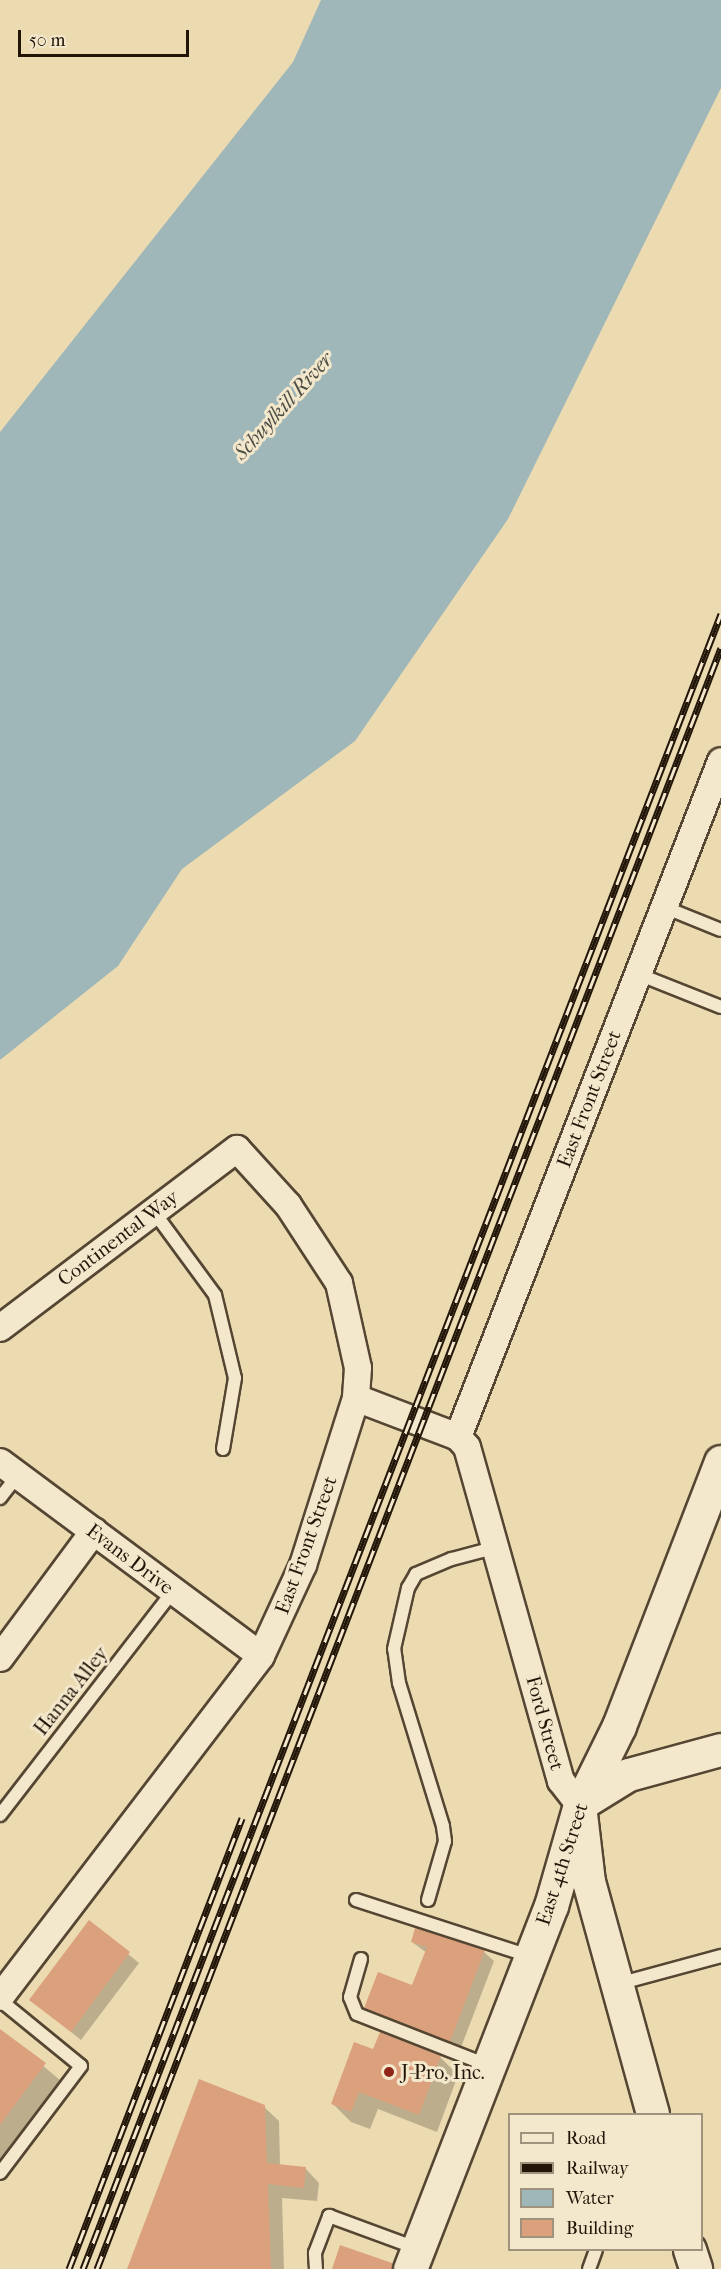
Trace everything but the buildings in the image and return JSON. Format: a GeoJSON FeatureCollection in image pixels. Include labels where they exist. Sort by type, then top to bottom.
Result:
{"type":"FeatureCollection","features":[{"type":"Feature","properties":{"kind":"main road","name":"East 4th Street"},"geometry":{"type":"LineString","coordinates":[[414,2259],[551,1906],[580,1805],[619,1726],[721,1462]]}},
{"type":"Feature","properties":{"kind":"street","name":"East Front Street"},"geometry":{"type":"LineString","coordinates":[[458,1437],[664,907],[713,804],[721,761]]}},
{"type":"Feature","properties":{"kind":"street","name":"East Front Street"},"geometry":{"type":"LineString","coordinates":[[0,1999],[261,1656],[303,1565],[356,1398],[356,1350],[339,1283],[288,1205],[237,1149]]}},
{"type":"Feature","properties":{"kind":"street","name":"Continental Way"},"geometry":{"type":"LineString","coordinates":[[0,1328],[237,1149]]}},
{"type":"Feature","properties":{"kind":"street"},"geometry":{"type":"LineString","coordinates":[[356,1398],[458,1437]]}},
{"type":"Feature","properties":{"kind":"street","name":"Ford Street"},"geometry":{"type":"LineString","coordinates":[[458,1437],[473,1459],[561,1781],[580,1805]]}},
{"type":"Feature","properties":{"kind":"street","name":"Evans Drive"},"geometry":{"type":"LineString","coordinates":[[9,1468],[261,1656]]}},
{"type":"Feature","properties":{"kind":"street"},"geometry":{"type":"LineString","coordinates":[[0,1658],[94,1531]]}},
{"type":"Feature","properties":{"kind":"street"},"geometry":{"type":"LineString","coordinates":[[651,2112],[589,1882],[580,1805],[629,1775],[721,1750]]}},
{"type":"Feature","properties":{"kind":"street"},"geometry":{"type":"LineString","coordinates":[[690,2251],[696,2269]]}},
{"type":"Feature","properties":{"kind":"lane"},"geometry":{"type":"LineString","coordinates":[[664,907],[721,930]]}},
{"type":"Feature","properties":{"kind":"lane"},"geometry":{"type":"LineString","coordinates":[[638,974],[721,1007]]}},
{"type":"Feature","properties":{"kind":"lane"},"geometry":{"type":"LineString","coordinates":[[154,1212],[215,1295],[235,1378],[224,1449]]}},
{"type":"Feature","properties":{"kind":"lane"},"geometry":{"type":"LineString","coordinates":[[0,1497],[9,1468]]}},
{"type":"Feature","properties":{"kind":"lane"},"geometry":{"type":"LineString","coordinates":[[429,1900],[446,1841],[399,1683],[394,1649],[408,1588],[416,1574],[452,1559],[497,1547]]}},
{"type":"Feature","properties":{"kind":"lane","name":"Hanna Alley"},"geometry":{"type":"LineString","coordinates":[[0,1815],[173,1591]]}},
{"type":"Feature","properties":{"kind":"lane"},"geometry":{"type":"LineString","coordinates":[[356,1900],[530,1956]]}},
{"type":"Feature","properties":{"kind":"lane"},"geometry":{"type":"LineString","coordinates":[[617,1984],[721,1956]]}},
{"type":"Feature","properties":{"kind":"lane"},"geometry":{"type":"LineString","coordinates":[[362,1959],[350,1997],[357,2014],[488,2066]]}},
{"type":"Feature","properties":{"kind":"lane"},"geometry":{"type":"LineString","coordinates":[[0,1999],[81,2066],[0,2173]]}},
{"type":"Feature","properties":{"kind":"lane"},"geometry":{"type":"LineString","coordinates":[[316,2269],[315,2253],[329,2216],[414,2259]]}},
{"type":"Feature","properties":{"kind":"lane"},"geometry":{"type":"LineString","coordinates":[[589,2269],[596,2251]]}},
{"type":"Feature","properties":{"kind":"water","name":"Schuylkill River"},"geometry":{"type":"Polygon","coordinates":[[[321,0],[721,0],[721,88],[508,519],[355,741],[182,869],[118,966],[0,1060],[0,432],[293,62],[321,0]]]}},
{"type":"Feature","properties":{"kind":"railway"},"geometry":{"type":"LineString","coordinates":[[83,2269],[721,614]]}},
{"type":"Feature","properties":{"kind":"railway"},"geometry":{"type":"LineString","coordinates":[[97,2269],[721,648]]}},
{"type":"Feature","properties":{"kind":"railway"},"geometry":{"type":"LineString","coordinates":[[69,2269],[242,1818]]}},
{"type":"Feature","properties":{"kind":"place","name":"J-Pro, Inc."},"geometry":{"type":"Point","coordinates":[389,2072]}}]}
